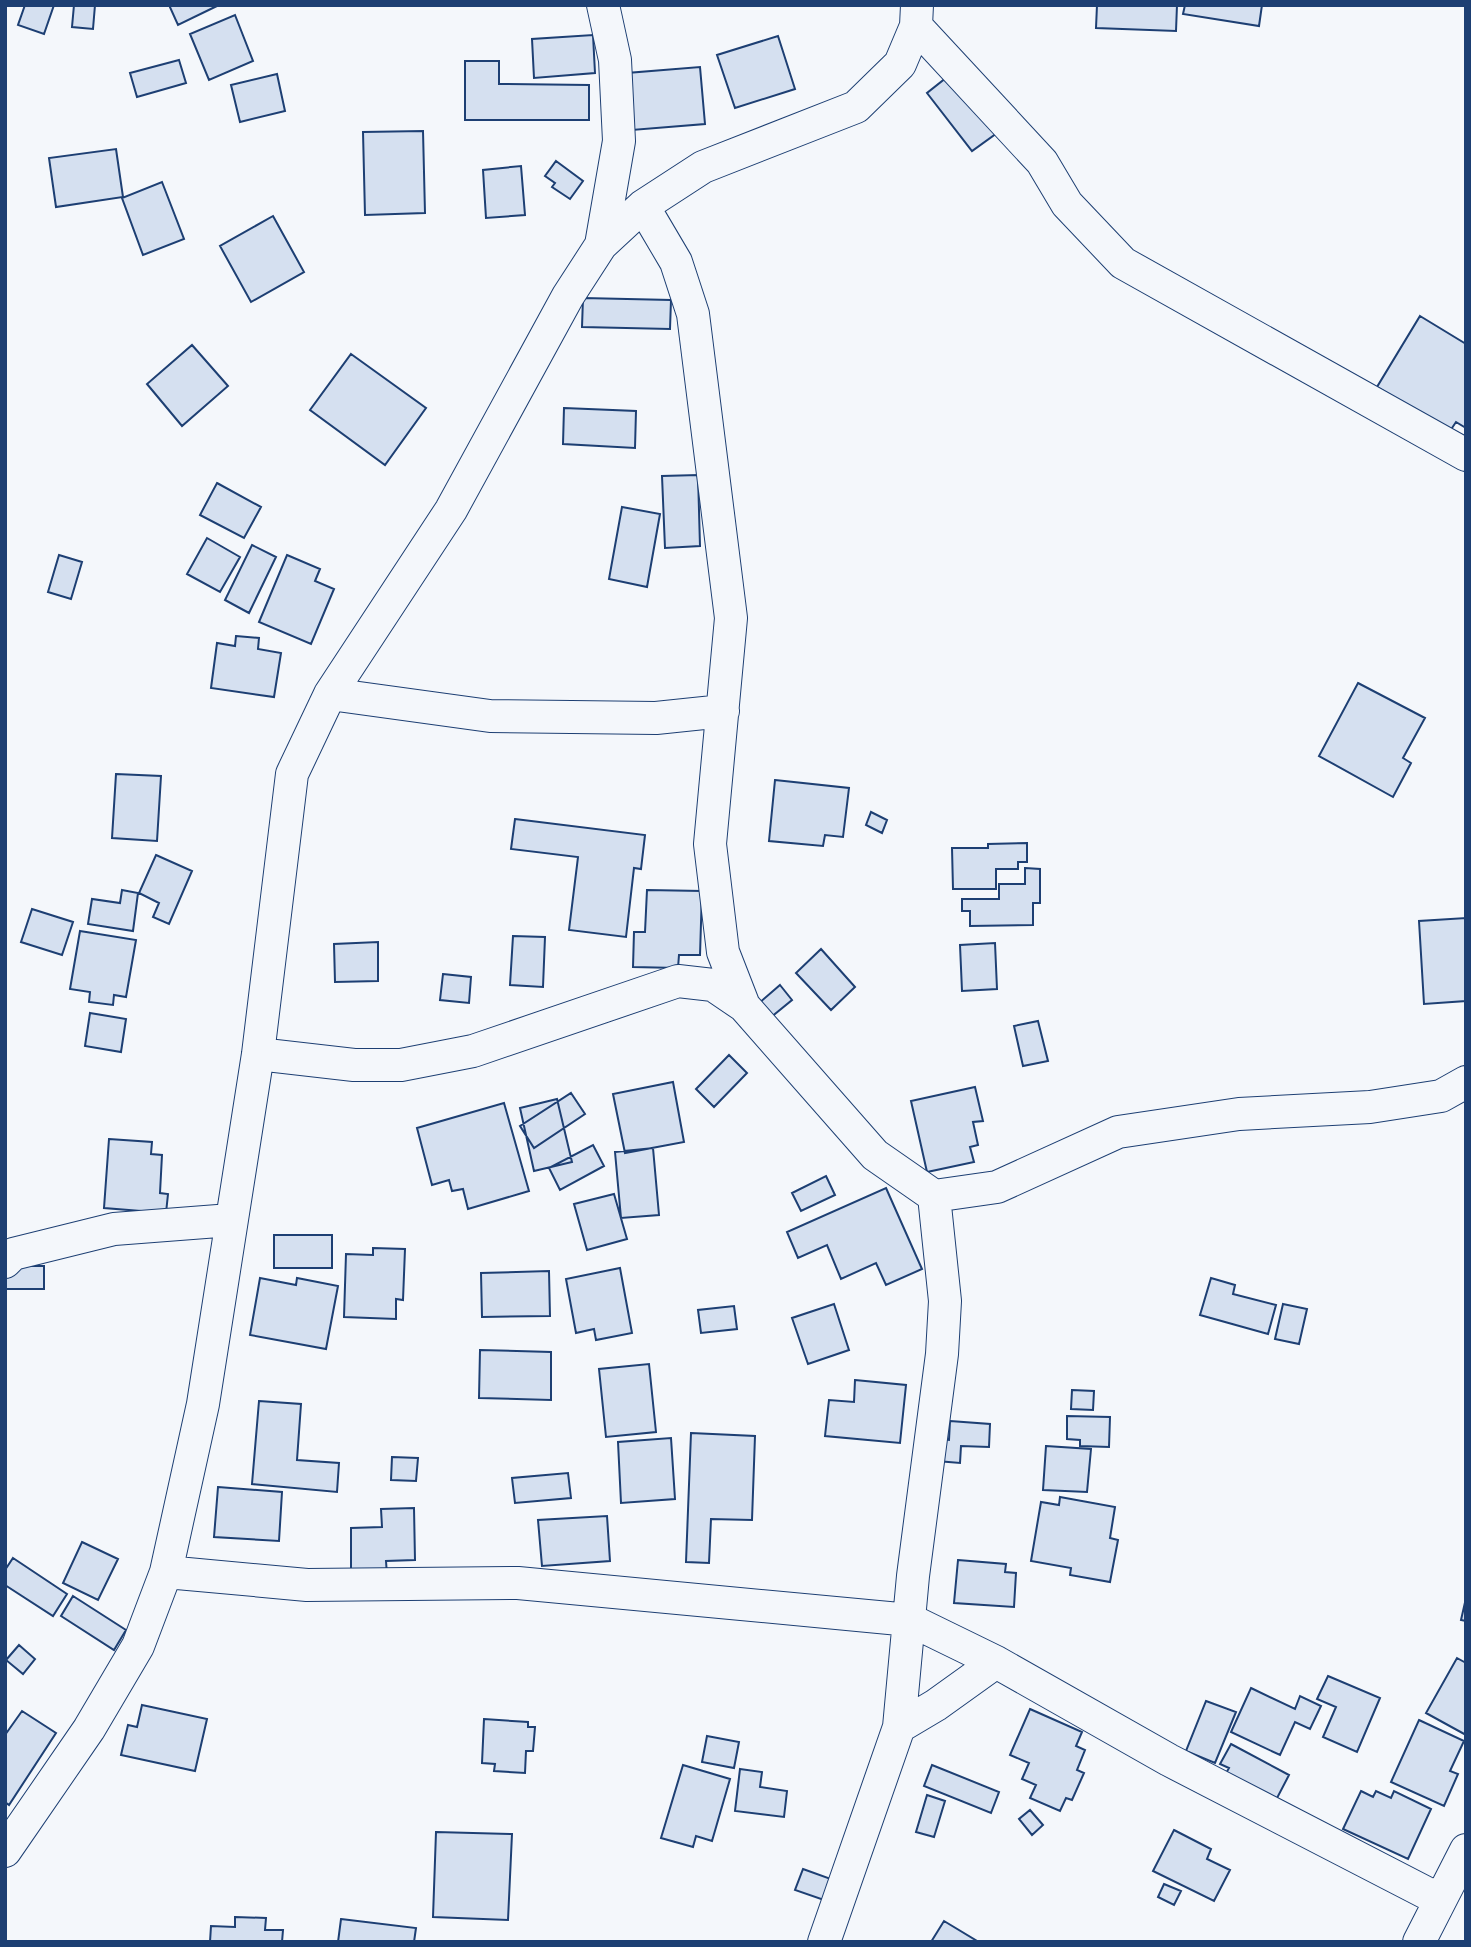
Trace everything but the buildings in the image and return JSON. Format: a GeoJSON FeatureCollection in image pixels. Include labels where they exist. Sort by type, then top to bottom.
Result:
{"type":"FeatureCollection","features":[{"type":"Feature","properties":{"kind":"street"},"geometry":{"type":"LineString","coordinates":[[601,245],[619,141],[615,60],[603,5]]}},
{"type":"Feature","properties":{"kind":"street"},"geometry":{"type":"LineString","coordinates":[[5,1851],[89,1729],[138,1646],[166,1572],[203,1404],[258,1054],[292,774],[330,694],[451,510],[568,296],[601,245],[643,206],[703,167],[856,107],[900,64],[916,16]]}},
{"type":"Feature","properties":{"kind":"street"},"geometry":{"type":"LineString","coordinates":[[916,16],[1042,162],[1067,204],[1124,263],[1466,455]]}},
{"type":"Feature","properties":{"kind":"street"},"geometry":{"type":"LineString","coordinates":[[643,206],[676,262],[693,314],[731,618],[710,844],[723,952],[744,1006]]}},
{"type":"Feature","properties":{"kind":"street"},"geometry":{"type":"LineString","coordinates":[[330,694],[490,716],[656,718],[723,711]]}},
{"type":"Feature","properties":{"kind":"street"},"geometry":{"type":"LineString","coordinates":[[258,1054],[355,1065],[401,1065],[473,1051],[678,981],[713,985],[744,1006],[874,1155],[934,1196],[997,1187],[1118,1132],[1239,1114],[1370,1107],[1441,1096],[1466,1082]]}},
{"type":"Feature","properties":{"kind":"street"},"geometry":{"type":"LineString","coordinates":[[824,1942],[899,1727],[913,1576],[942,1354],[946,1301],[934,1196]]}},
{"type":"Feature","properties":{"kind":"street"},"geometry":{"type":"LineString","coordinates":[[5,1262],[13,1254],[114,1228],[231,1220]]}},
{"type":"Feature","properties":{"kind":"street"},"geometry":{"type":"LineString","coordinates":[[166,1572],[307,1585],[518,1583],[910,1620],[996,1662],[1169,1760],[1440,1900]]}},
{"type":"Feature","properties":{"kind":"street"},"geometry":{"type":"LineString","coordinates":[[899,1727],[936,1705],[996,1662]]}},
{"type":"Feature","properties":{"kind":"street"},"geometry":{"type":"LineString","coordinates":[[1419,1942],[1465,1854]]}}]}
